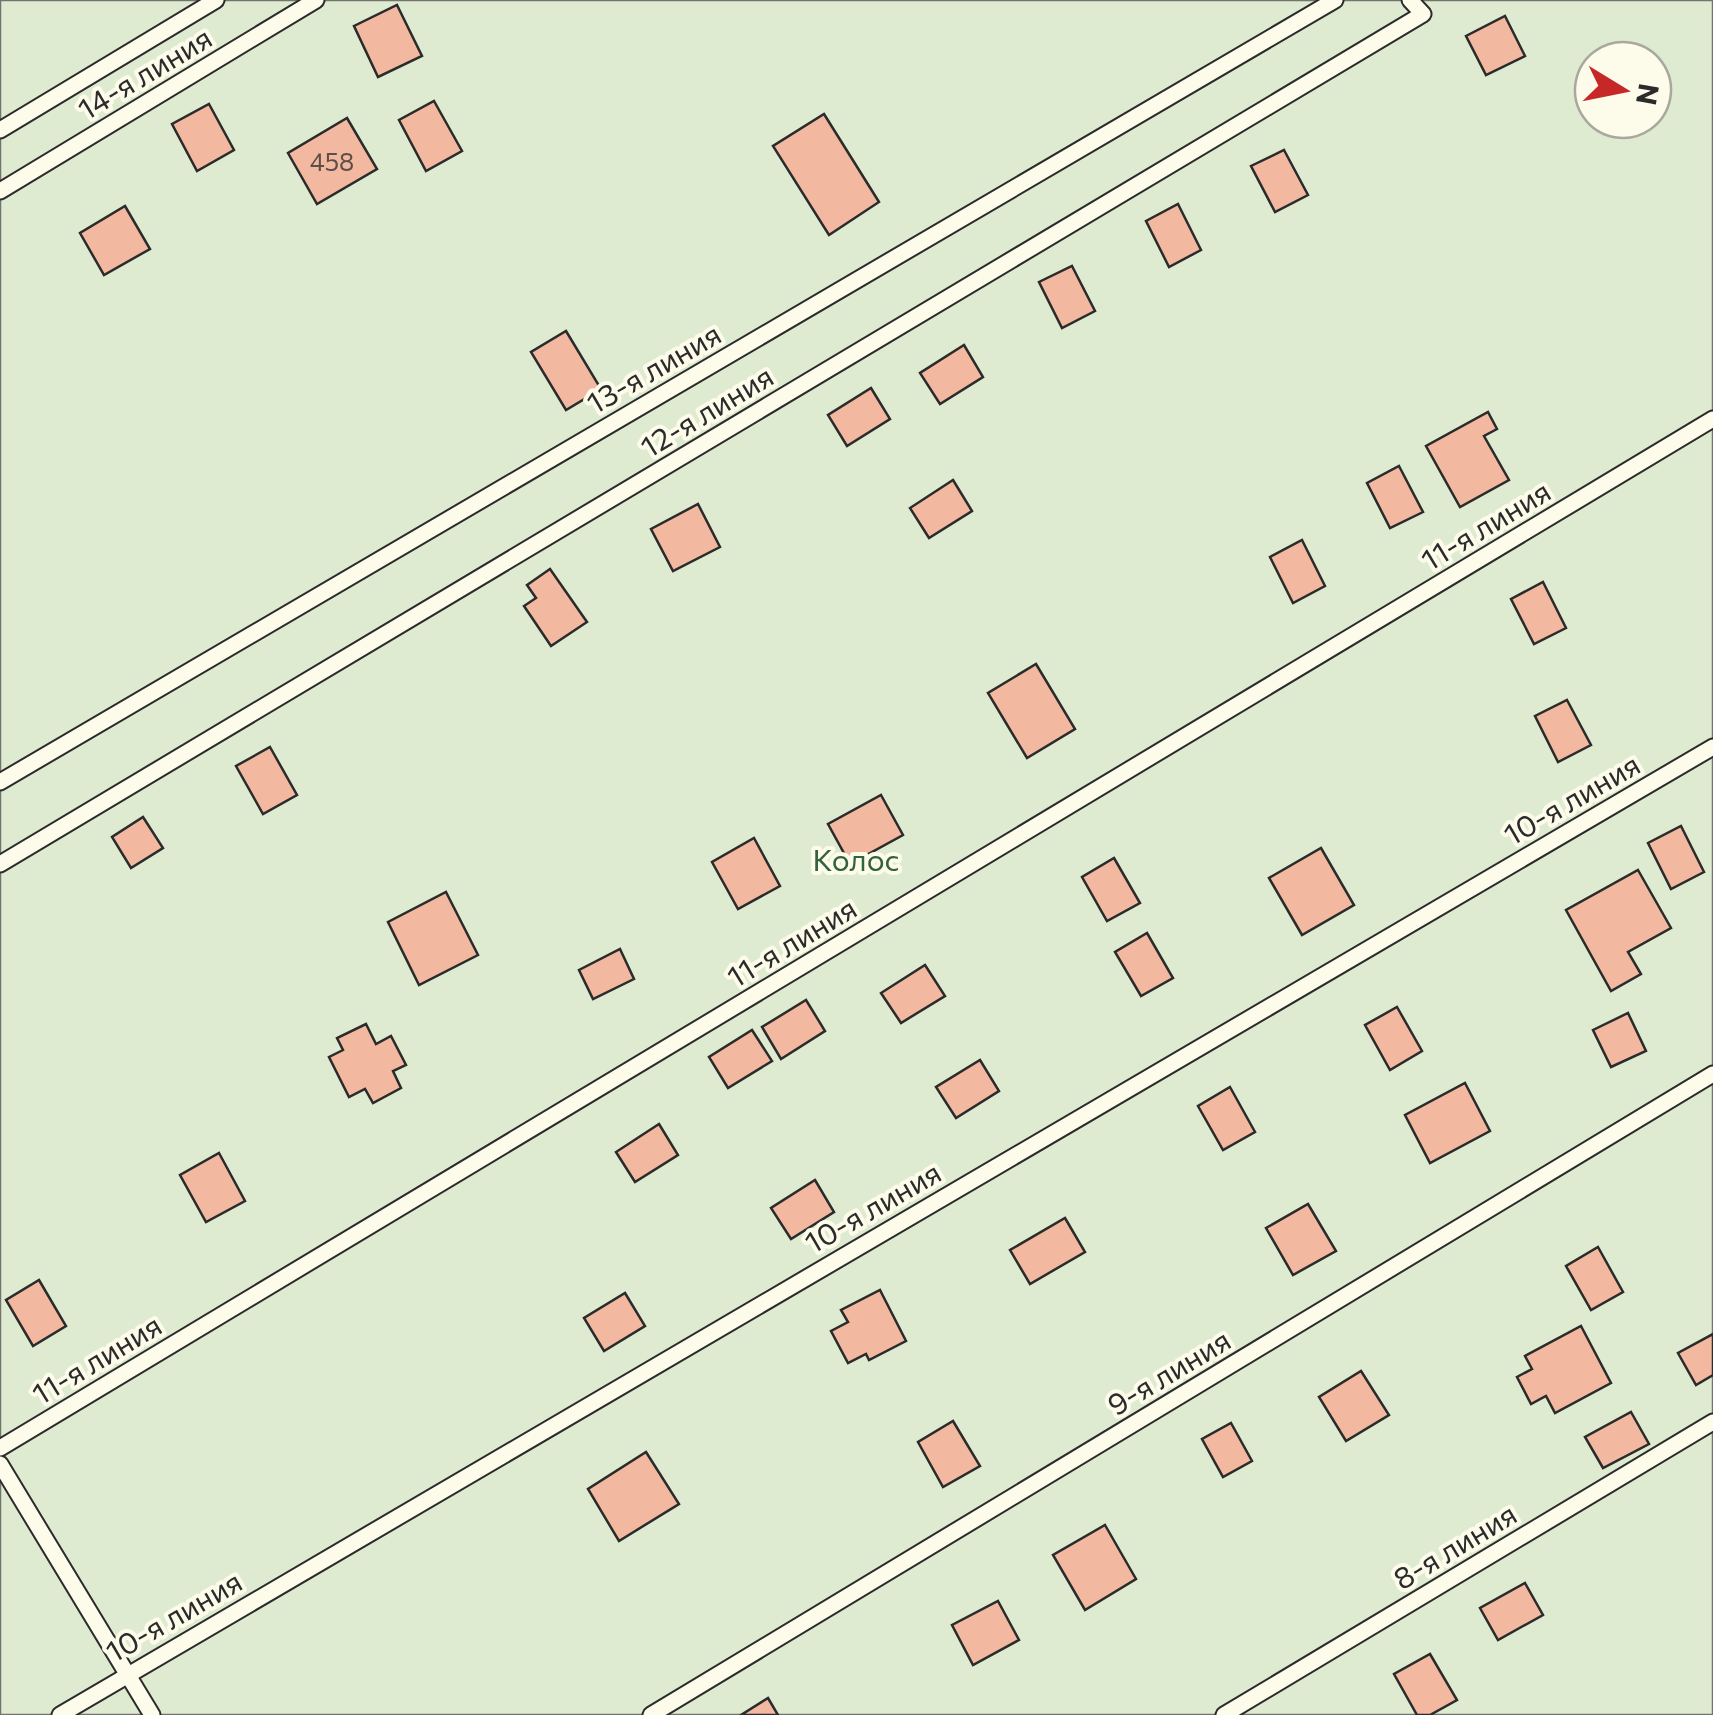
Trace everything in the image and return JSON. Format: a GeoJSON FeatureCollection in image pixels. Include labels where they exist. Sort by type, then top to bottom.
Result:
{"type":"FeatureCollection","features":[{"type":"Feature","properties":{"kind":"lane"},"geometry":{"type":"LineString","coordinates":[[0,130],[216,0]]}},
{"type":"Feature","properties":{"kind":"lane","name":"14-я линия"},"geometry":{"type":"LineString","coordinates":[[0,191],[316,0]]}},
{"type":"Feature","properties":{"kind":"lane","name":"13-я линия"},"geometry":{"type":"LineString","coordinates":[[0,782],[1334,0]]}},
{"type":"Feature","properties":{"kind":"lane","name":"12-я линия"},"geometry":{"type":"LineString","coordinates":[[0,864],[1423,14],[1410,0]]}},
{"type":"Feature","properties":{"kind":"lane","name":"11-я линия"},"geometry":{"type":"LineString","coordinates":[[0,1448],[1713,420]]}},
{"type":"Feature","properties":{"kind":"lane","name":"10-я линия"},"geometry":{"type":"LineString","coordinates":[[60,1715],[1713,746]]}},
{"type":"Feature","properties":{"kind":"lane","name":"9-я линия"},"geometry":{"type":"LineString","coordinates":[[651,1715],[1713,1074]]}},
{"type":"Feature","properties":{"kind":"lane","name":"8-я линия"},"geometry":{"type":"LineString","coordinates":[[1224,1715],[1713,1422]]}},
{"type":"Feature","properties":{"kind":"lane"},"geometry":{"type":"LineString","coordinates":[[0,1464],[152,1715]]}},
{"type":"Feature","properties":{"kind":"green space","name":"Колос"},"geometry":{"type":"Polygon","coordinates":[[[0,0],[1713,0],[1713,1715],[0,1715],[0,0]]]}},
{"type":"Feature","properties":{"kind":"building"},"geometry":{"type":"Polygon","coordinates":[[[397,5],[422,56],[378,77],[354,26],[397,5]]]}},
{"type":"Feature","properties":{"kind":"building"},"geometry":{"type":"Polygon","coordinates":[[[1505,16],[1525,56],[1486,75],[1466,36],[1505,16]]]}},
{"type":"Feature","properties":{"kind":"building"},"geometry":{"type":"Polygon","coordinates":[[[434,101],[462,151],[426,171],[399,120],[434,101]]]}},
{"type":"Feature","properties":{"kind":"building"},"geometry":{"type":"Polygon","coordinates":[[[209,104],[234,150],[197,171],[172,124],[209,104]]]}},
{"type":"Feature","properties":{"kind":"building"},"geometry":{"type":"Polygon","coordinates":[[[824,114],[879,202],[829,235],[773,146],[824,114]]]}},
{"type":"Feature","properties":{"kind":"building"},"geometry":{"type":"Polygon","coordinates":[[[347,118],[377,169],[317,204],[288,153],[347,118]]]}},
{"type":"Feature","properties":{"kind":"building"},"geometry":{"type":"Polygon","coordinates":[[[1284,150],[1308,195],[1275,212],[1251,166],[1284,150]]]}},
{"type":"Feature","properties":{"kind":"building"},"geometry":{"type":"Polygon","coordinates":[[[1178,204],[1201,250],[1169,267],[1146,221],[1178,204]]]}},
{"type":"Feature","properties":{"kind":"building"},"geometry":{"type":"Polygon","coordinates":[[[125,206],[150,249],[104,275],[80,233],[125,206]]]}},
{"type":"Feature","properties":{"kind":"building"},"geometry":{"type":"Polygon","coordinates":[[[1072,266],[1095,311],[1062,328],[1039,282],[1072,266]]]}},
{"type":"Feature","properties":{"kind":"building"},"geometry":{"type":"Polygon","coordinates":[[[566,331],[601,389],[566,410],[531,352],[566,331]]]}},
{"type":"Feature","properties":{"kind":"building"},"geometry":{"type":"Polygon","coordinates":[[[964,345],[983,377],[940,404],[920,373],[964,345]]]}},
{"type":"Feature","properties":{"kind":"building"},"geometry":{"type":"Polygon","coordinates":[[[871,388],[890,419],[847,446],[828,415],[871,388]]]}},
{"type":"Feature","properties":{"kind":"building"},"geometry":{"type":"Polygon","coordinates":[[[1488,412],[1497,429],[1484,436],[1509,480],[1460,507],[1426,446],[1488,412]]]}},
{"type":"Feature","properties":{"kind":"building"},"geometry":{"type":"Polygon","coordinates":[[[1399,466],[1423,512],[1390,528],[1367,483],[1399,466]]]}},
{"type":"Feature","properties":{"kind":"building"},"geometry":{"type":"Polygon","coordinates":[[[953,480],[972,511],[929,538],[910,508],[953,480]]]}},
{"type":"Feature","properties":{"kind":"building"},"geometry":{"type":"Polygon","coordinates":[[[698,504],[720,547],[673,571],[651,529],[698,504]]]}},
{"type":"Feature","properties":{"kind":"building"},"geometry":{"type":"Polygon","coordinates":[[[1302,540],[1325,586],[1293,603],[1270,557],[1302,540]]]}},
{"type":"Feature","properties":{"kind":"building"},"geometry":{"type":"Polygon","coordinates":[[[550,569],[587,622],[551,646],[524,606],[536,598],[527,585],[550,569]]]}},
{"type":"Feature","properties":{"kind":"building"},"geometry":{"type":"Polygon","coordinates":[[[1543,582],[1566,628],[1534,644],[1511,599],[1543,582]]]}},
{"type":"Feature","properties":{"kind":"building"},"geometry":{"type":"Polygon","coordinates":[[[1036,664],[1075,729],[1027,758],[988,693],[1036,664]]]}},
{"type":"Feature","properties":{"kind":"building"},"geometry":{"type":"Polygon","coordinates":[[[1567,700],[1591,745],[1558,762],[1535,716],[1567,700]]]}},
{"type":"Feature","properties":{"kind":"building"},"geometry":{"type":"Polygon","coordinates":[[[270,747],[297,795],[263,814],[236,766],[270,747]]]}},
{"type":"Feature","properties":{"kind":"building"},"geometry":{"type":"Polygon","coordinates":[[[881,795],[903,835],[850,864],[828,824],[881,795]]]}},
{"type":"Feature","properties":{"kind":"building"},"geometry":{"type":"Polygon","coordinates":[[[143,817],[163,848],[131,868],[112,837],[143,817]]]}},
{"type":"Feature","properties":{"kind":"building"},"geometry":{"type":"Polygon","coordinates":[[[1681,826],[1704,872],[1671,889],[1648,843],[1681,826]]]}},
{"type":"Feature","properties":{"kind":"building"},"geometry":{"type":"Polygon","coordinates":[[[754,838],[780,886],[738,909],[712,862],[754,838]]]}},
{"type":"Feature","properties":{"kind":"building"},"geometry":{"type":"Polygon","coordinates":[[[1321,848],[1354,905],[1302,935],[1269,878],[1321,848]]]}},
{"type":"Feature","properties":{"kind":"building"},"geometry":{"type":"Polygon","coordinates":[[[1114,858],[1140,903],[1107,921],[1082,877],[1114,858]]]}},
{"type":"Feature","properties":{"kind":"building"},"geometry":{"type":"Polygon","coordinates":[[[1638,870],[1671,928],[1628,952],[1641,974],[1611,991],[1566,910],[1638,870]]]}},
{"type":"Feature","properties":{"kind":"building"},"geometry":{"type":"Polygon","coordinates":[[[446,892],[478,955],[419,985],[388,922],[446,892]]]}},
{"type":"Feature","properties":{"kind":"building"},"geometry":{"type":"Polygon","coordinates":[[[1147,933],[1173,978],[1141,996],[1115,952],[1147,933]]]}},
{"type":"Feature","properties":{"kind":"building"},"geometry":{"type":"Polygon","coordinates":[[[620,949],[634,979],[593,999],[579,970],[620,949]]]}},
{"type":"Feature","properties":{"kind":"building"},"geometry":{"type":"Polygon","coordinates":[[[925,965],[945,996],[901,1023],[881,993],[925,965]]]}},
{"type":"Feature","properties":{"kind":"building"},"geometry":{"type":"Polygon","coordinates":[[[806,1000],[825,1031],[781,1059],[762,1027],[806,1000]]]}},
{"type":"Feature","properties":{"kind":"building"},"geometry":{"type":"Polygon","coordinates":[[[1397,1007],[1422,1051],[1390,1070],[1365,1025],[1397,1007]]]}},
{"type":"Feature","properties":{"kind":"building"},"geometry":{"type":"Polygon","coordinates":[[[1628,1013],[1646,1051],[1611,1067],[1593,1030],[1628,1013]]]}},
{"type":"Feature","properties":{"kind":"building"},"geometry":{"type":"Polygon","coordinates":[[[366,1024],[376,1044],[391,1036],[406,1065],[393,1071],[401,1088],[373,1103],[365,1089],[349,1097],[329,1057],[343,1050],[337,1038],[366,1024]]]}},
{"type":"Feature","properties":{"kind":"building"},"geometry":{"type":"Polygon","coordinates":[[[752,1030],[772,1061],[728,1088],[709,1057],[752,1030]]]}},
{"type":"Feature","properties":{"kind":"building"},"geometry":{"type":"Polygon","coordinates":[[[980,1060],[999,1091],[956,1118],[936,1087],[980,1060]]]}},
{"type":"Feature","properties":{"kind":"building"},"geometry":{"type":"Polygon","coordinates":[[[1465,1083],[1490,1131],[1430,1163],[1405,1115],[1465,1083]]]}},
{"type":"Feature","properties":{"kind":"building"},"geometry":{"type":"Polygon","coordinates":[[[1230,1087],[1255,1132],[1223,1150],[1198,1106],[1230,1087]]]}},
{"type":"Feature","properties":{"kind":"building"},"geometry":{"type":"Polygon","coordinates":[[[659,1124],[678,1155],[635,1182],[616,1152],[659,1124]]]}},
{"type":"Feature","properties":{"kind":"building"},"geometry":{"type":"Polygon","coordinates":[[[219,1153],[245,1201],[206,1222],[180,1175],[219,1153]]]}},
{"type":"Feature","properties":{"kind":"building"},"geometry":{"type":"Polygon","coordinates":[[[815,1180],[834,1212],[791,1239],[771,1208],[815,1180]]]}},
{"type":"Feature","properties":{"kind":"building"},"geometry":{"type":"Polygon","coordinates":[[[1308,1204],[1336,1251],[1293,1275],[1266,1228],[1308,1204]]]}},
{"type":"Feature","properties":{"kind":"building"},"geometry":{"type":"Polygon","coordinates":[[[1065,1218],[1085,1252],[1030,1284],[1010,1250],[1065,1218]]]}},
{"type":"Feature","properties":{"kind":"building"},"geometry":{"type":"Polygon","coordinates":[[[1598,1247],[1623,1292],[1591,1310],[1566,1266],[1598,1247]]]}},
{"type":"Feature","properties":{"kind":"building"},"geometry":{"type":"Polygon","coordinates":[[[39,1280],[66,1326],[33,1346],[6,1300],[39,1280]]]}},
{"type":"Feature","properties":{"kind":"building"},"geometry":{"type":"Polygon","coordinates":[[[880,1290],[906,1341],[869,1360],[866,1354],[848,1363],[831,1331],[848,1322],[841,1310],[880,1290]]]}},
{"type":"Feature","properties":{"kind":"building"},"geometry":{"type":"Polygon","coordinates":[[[625,1293],[645,1326],[604,1351],[584,1318],[625,1293]]]}},
{"type":"Feature","properties":{"kind":"building"},"geometry":{"type":"Polygon","coordinates":[[[1581,1326],[1611,1383],[1555,1413],[1546,1396],[1531,1404],[1517,1377],[1532,1369],[1525,1356],[1581,1326]]]}},
{"type":"Feature","properties":{"kind":"building"},"geometry":{"type":"Polygon","coordinates":[[[1713,1334],[1713,1375],[1696,1385],[1678,1353],[1713,1334]]]}},
{"type":"Feature","properties":{"kind":"building"},"geometry":{"type":"Polygon","coordinates":[[[1361,1371],[1389,1415],[1346,1441],[1319,1397],[1361,1371]]]}},
{"type":"Feature","properties":{"kind":"building"},"geometry":{"type":"Polygon","coordinates":[[[1631,1412],[1649,1444],[1603,1468],[1585,1437],[1631,1412]]]}},
{"type":"Feature","properties":{"kind":"building"},"geometry":{"type":"Polygon","coordinates":[[[953,1421],[980,1466],[943,1487],[918,1442],[953,1421]]]}},
{"type":"Feature","properties":{"kind":"building"},"geometry":{"type":"Polygon","coordinates":[[[1231,1423],[1252,1461],[1223,1477],[1202,1439],[1231,1423]]]}},
{"type":"Feature","properties":{"kind":"building"},"geometry":{"type":"Polygon","coordinates":[[[646,1452],[679,1504],[619,1541],[588,1489],[646,1452]]]}},
{"type":"Feature","properties":{"kind":"building"},"geometry":{"type":"Polygon","coordinates":[[[1105,1525],[1136,1579],[1085,1610],[1053,1555],[1105,1525]]]}},
{"type":"Feature","properties":{"kind":"building"},"geometry":{"type":"Polygon","coordinates":[[[1525,1583],[1543,1615],[1498,1640],[1480,1608],[1525,1583]]]}},
{"type":"Feature","properties":{"kind":"building"},"geometry":{"type":"Polygon","coordinates":[[[998,1601],[1019,1640],[973,1665],[952,1625],[998,1601]]]}},
{"type":"Feature","properties":{"kind":"building"},"geometry":{"type":"Polygon","coordinates":[[[1430,1654],[1457,1700],[1430,1715],[1417,1715],[1394,1674],[1430,1654]]]}},
{"type":"Feature","properties":{"kind":"building"},"geometry":{"type":"Polygon","coordinates":[[[768,1698],[778,1715],[741,1715],[768,1698]]]}}]}
